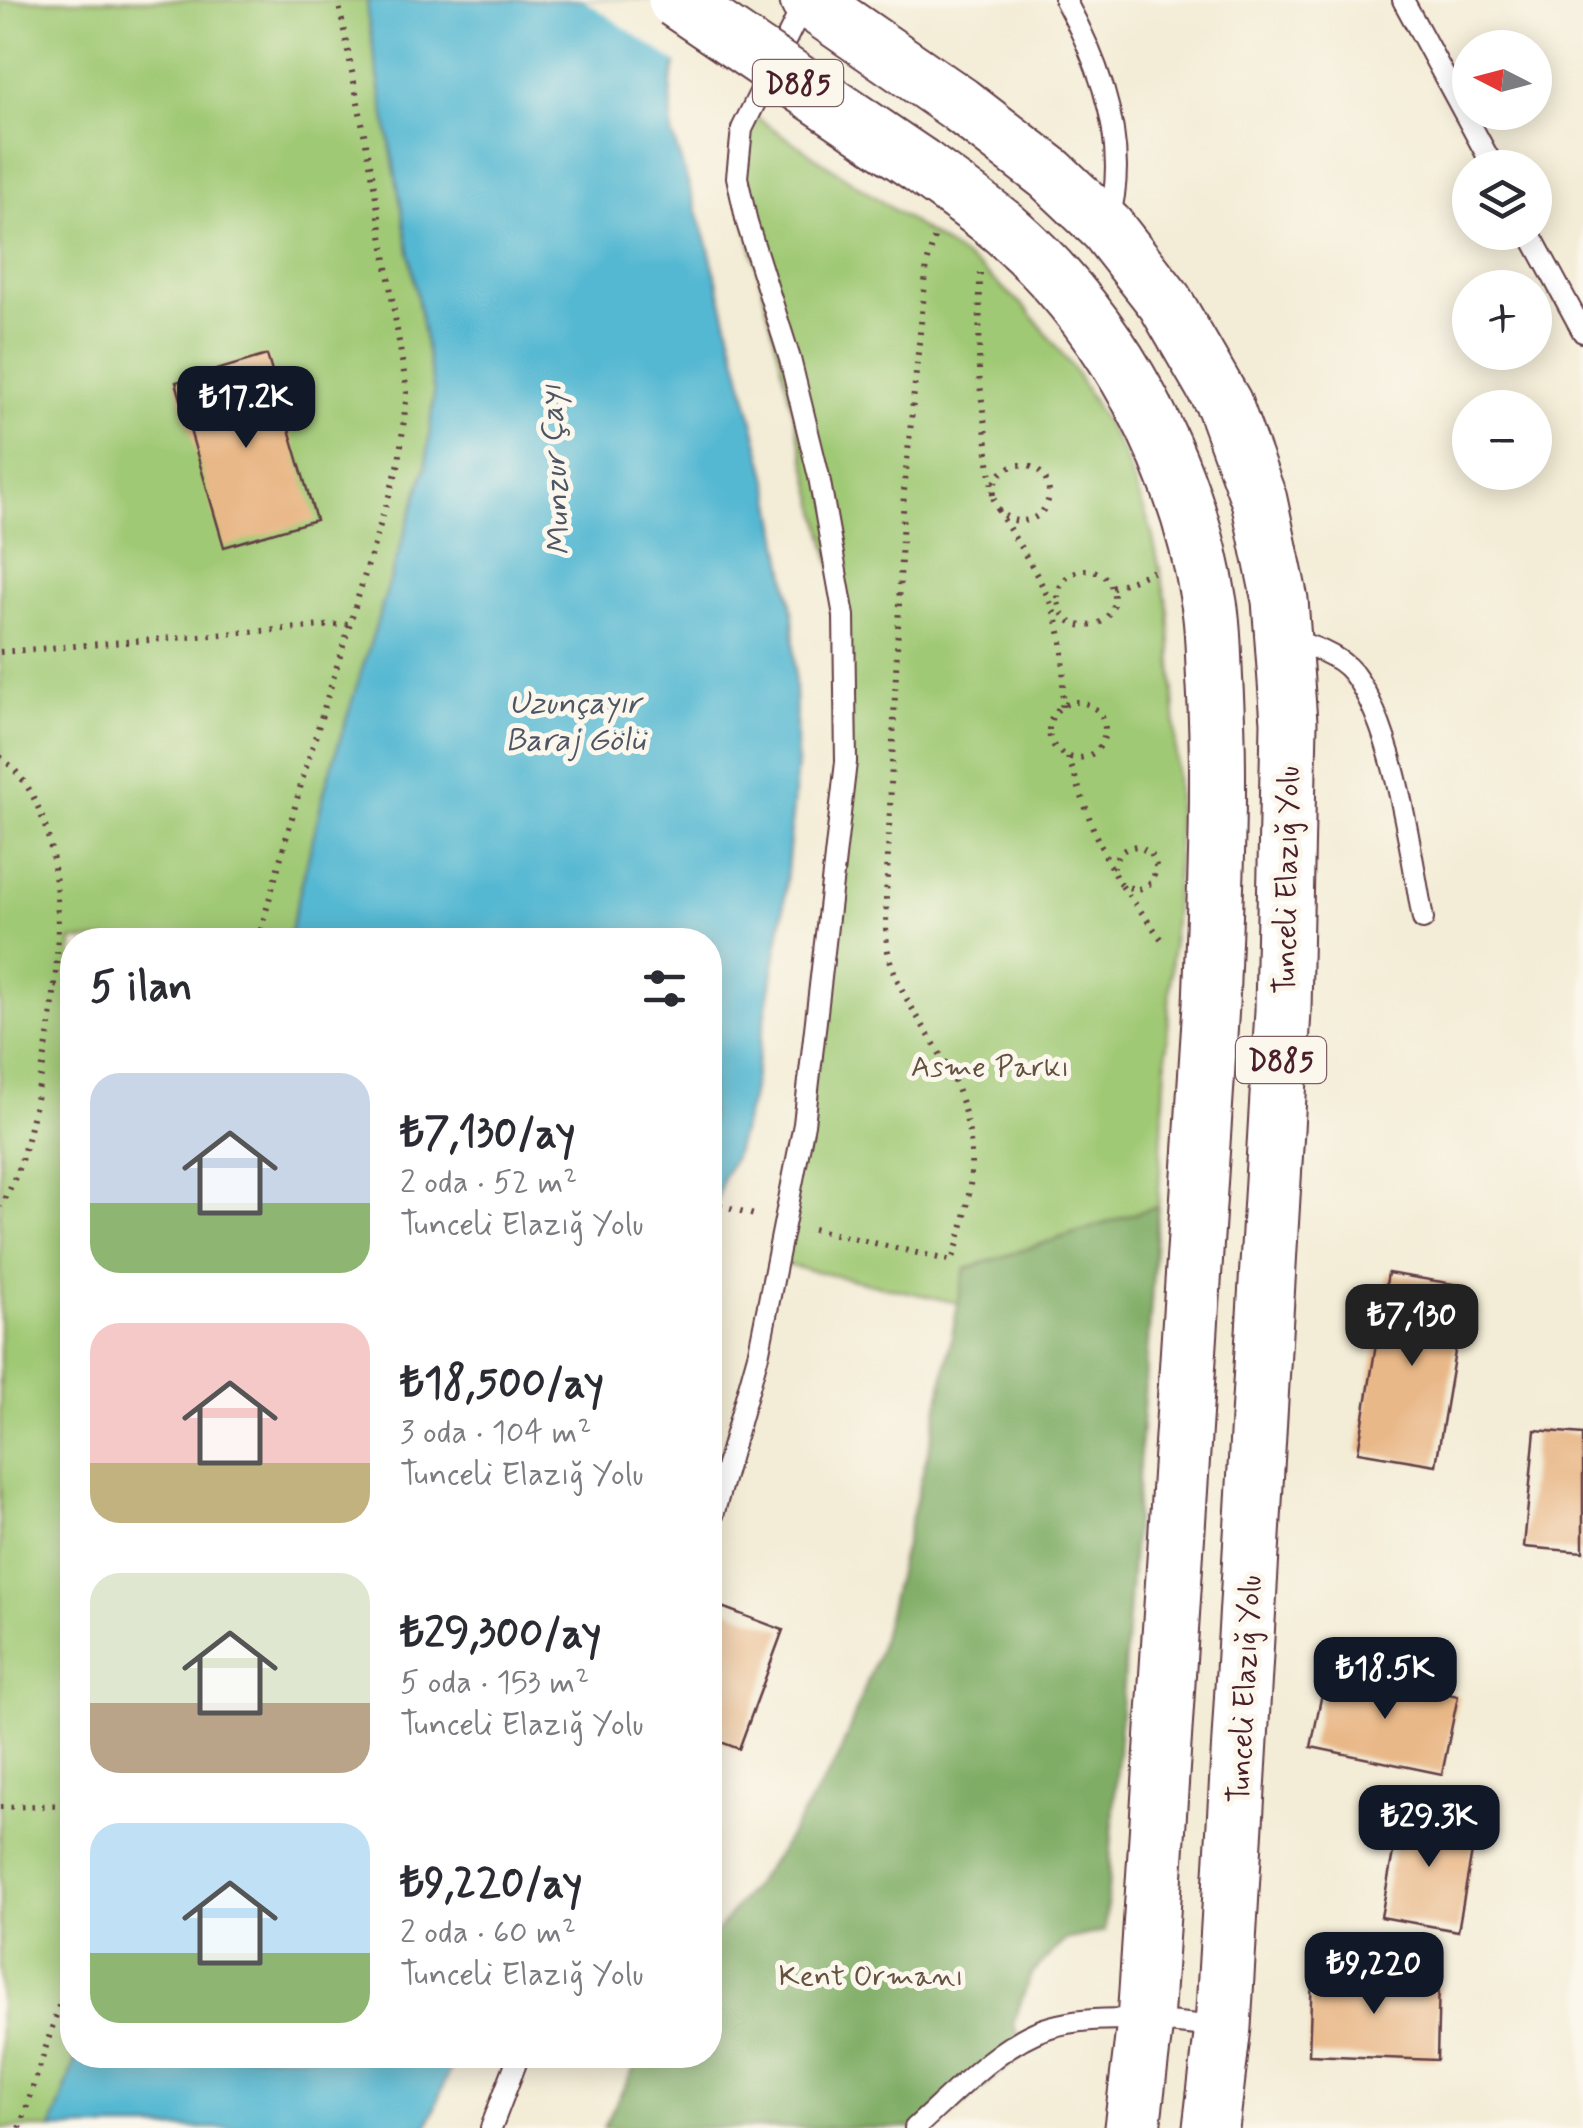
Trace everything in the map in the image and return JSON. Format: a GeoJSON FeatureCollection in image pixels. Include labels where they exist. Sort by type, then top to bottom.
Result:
{"type":"FeatureCollection","features":[{"type":"Feature","properties":{"kind":"main road","name":"D885"},"geometry":{"type":"LineString","coordinates":[[676,0],[957,193],[1054,280],[1106,344],[1158,432],[1189,512],[1210,605],[1218,841],[1211,1005],[1144,2022],[1132,2128]]}},
{"type":"Feature","properties":{"kind":"main road","name":"Tunceli Elazığ Yolu"},"geometry":{"type":"LineString","coordinates":[[807,0],[959,104],[1050,174],[1107,228],[1165,302],[1224,404],[1259,500],[1280,600],[1290,722],[1284,1011],[1223,2027],[1211,2128]]}},
{"type":"Feature","properties":{"kind":"lane"},"geometry":{"type":"LineString","coordinates":[[722,1483],[759,1351],[804,1124],[846,762],[844,616],[819,476],[737,177],[742,129],[807,0]]}},
{"type":"Feature","properties":{"kind":"lane"},"geometry":{"type":"LineString","coordinates":[[1065,0],[1082,32],[1111,116],[1116,195],[1107,228]]}},
{"type":"Feature","properties":{"kind":"lane"},"geometry":{"type":"LineString","coordinates":[[1403,0],[1484,150]]}},
{"type":"Feature","properties":{"kind":"lane"},"geometry":{"type":"LineString","coordinates":[[1539,250],[1583,332]]}},
{"type":"Feature","properties":{"kind":"lane"},"geometry":{"type":"LineString","coordinates":[[1283,638],[1314,646],[1351,670],[1381,724],[1423,919]]}},
{"type":"Feature","properties":{"kind":"lane"},"geometry":{"type":"LineString","coordinates":[[914,2128],[1006,2050],[1043,2030],[1104,2021],[1223,2027]]}},
{"type":"Feature","properties":{"kind":"lane"},"geometry":{"type":"LineString","coordinates":[[492,2128],[514,2068]]}},
{"type":"Feature","properties":{"kind":"path"},"geometry":{"type":"LineString","coordinates":[[261,928],[399,463],[407,392],[373,179],[338,0]]}},
{"type":"Feature","properties":{"kind":"path"},"geometry":{"type":"LineString","coordinates":[[957,193],[980,268],[984,431],[998,510],[1058,614],[1078,625],[1099,623],[1112,608],[1112,588],[1107,580],[1088,570],[1069,576],[1059,593],[1058,614],[1063,650],[1062,707],[1050,723],[1050,734],[1052,744],[1068,757],[1095,834],[1114,872],[1122,886],[1138,890],[1152,882],[1157,868],[1145,849],[1130,847],[1116,857],[1114,872]]}},
{"type":"Feature","properties":{"kind":"path"},"geometry":{"type":"LineString","coordinates":[[722,1206],[952,1261],[967,1218],[972,1175],[970,1129],[958,1088],[908,1004],[888,956],[886,898],[898,591],[919,340],[927,264],[939,223],[957,193]]}},
{"type":"Feature","properties":{"kind":"path"},"geometry":{"type":"LineString","coordinates":[[993,496],[998,477],[1014,466],[1034,469],[1046,484],[1046,503],[1034,518],[1015,521],[998,510]]}},
{"type":"Feature","properties":{"kind":"path"},"geometry":{"type":"LineString","coordinates":[[0,652],[349,624]]}},
{"type":"Feature","properties":{"kind":"path"},"geometry":{"type":"LineString","coordinates":[[1062,707],[1081,702],[1091,706],[1099,713],[1105,732],[1096,750],[1078,758],[1068,757]]}},
{"type":"Feature","properties":{"kind":"path"},"geometry":{"type":"LineString","coordinates":[[0,757],[28,787],[43,817],[56,886],[59,937],[43,1071],[24,1154],[11,1190],[0,1206]]}},
{"type":"Feature","properties":{"kind":"path"},"geometry":{"type":"LineString","coordinates":[[55,986],[60,987]]}},
{"type":"Feature","properties":{"kind":"path"},"geometry":{"type":"LineString","coordinates":[[0,1808],[60,1806]]}},
{"type":"Feature","properties":{"kind":"path"},"geometry":{"type":"LineString","coordinates":[[20,2128],[60,2003]]}},
{"type":"Feature","properties":{"kind":"green space"},"geometry":{"type":"Polygon","coordinates":[[[0,0],[368,0],[367,13],[434,392],[426,466],[327,781],[291,928],[60,928],[60,2068],[73,2068],[52,2128],[0,2128],[0,0]]]}},
{"type":"Feature","properties":{"kind":"green space","name":"Asme Parkı"},"geometry":{"type":"Polygon","coordinates":[[[750,113],[980,268],[1027,309],[1073,368],[1123,453],[1151,529],[1169,612],[1178,845],[1158,1206],[965,1269],[958,1303],[777,1263],[829,931],[844,616],[740,198],[750,113]]]}},
{"type":"Feature","properties":{"kind":"green space","name":"Kent Ormanı"},"geometry":{"type":"Polygon","coordinates":[[[1158,1206],[1105,1931],[1065,1940],[1031,1974],[1013,2024],[1028,2052],[935,2128],[603,2128],[634,2068],[722,2068],[722,1925],[775,1858],[838,1759],[878,1653],[933,1432],[965,1269],[1158,1206]]]}},
{"type":"Feature","properties":{"kind":"water","name":"Uzunçayır Baraj Gölü"},"geometry":{"type":"Polygon","coordinates":[[[368,0],[715,0],[678,56],[671,82],[672,134],[708,245],[771,492],[793,615],[797,763],[783,914],[751,1099],[733,1159],[722,1181],[722,928],[291,928],[327,781],[426,466],[434,392],[367,13],[368,0]]]}},
{"type":"Feature","properties":{"kind":"water"},"geometry":{"type":"Polygon","coordinates":[[[73,2068],[450,2068],[427,2128],[52,2128],[73,2068]]]}},
{"type":"Feature","properties":{"kind":"pier"},"geometry":{"type":"Polygon","coordinates":[[[584,0],[720,0],[692,41],[681,66],[584,0]]]}},
{"type":"Feature","properties":{"kind":"building"},"geometry":{"type":"Polygon","coordinates":[[[267,355],[316,520],[224,547],[176,382],[267,355]]]}},
{"type":"Feature","properties":{"kind":"building"},"geometry":{"type":"Polygon","coordinates":[[[1388,1273],[1466,1286],[1436,1465],[1358,1452],[1388,1273]]]}},
{"type":"Feature","properties":{"kind":"building"},"geometry":{"type":"Polygon","coordinates":[[[1535,1430],[1583,1434],[1583,1552],[1524,1547],[1535,1430]]]}},
{"type":"Feature","properties":{"kind":"building"},"geometry":{"type":"Polygon","coordinates":[[[722,1607],[783,1630],[739,1749],[722,1743],[722,1607]]]}},
{"type":"Feature","properties":{"kind":"building"},"geometry":{"type":"Polygon","coordinates":[[[1327,1669],[1458,1696],[1442,1774],[1311,1747],[1327,1669]]]}},
{"type":"Feature","properties":{"kind":"building"},"geometry":{"type":"Polygon","coordinates":[[[1401,1809],[1477,1823],[1458,1931],[1381,1917],[1401,1809]]]}},
{"type":"Feature","properties":{"kind":"building"},"geometry":{"type":"Polygon","coordinates":[[[1312,1974],[1439,1978],[1437,2060],[1309,2055],[1312,1974]]]}},
{"type":"Feature","properties":{"kind":"water label","name":"Munzur Çayı"},"geometry":{"type":"Point","coordinates":[554,470]}}]}
